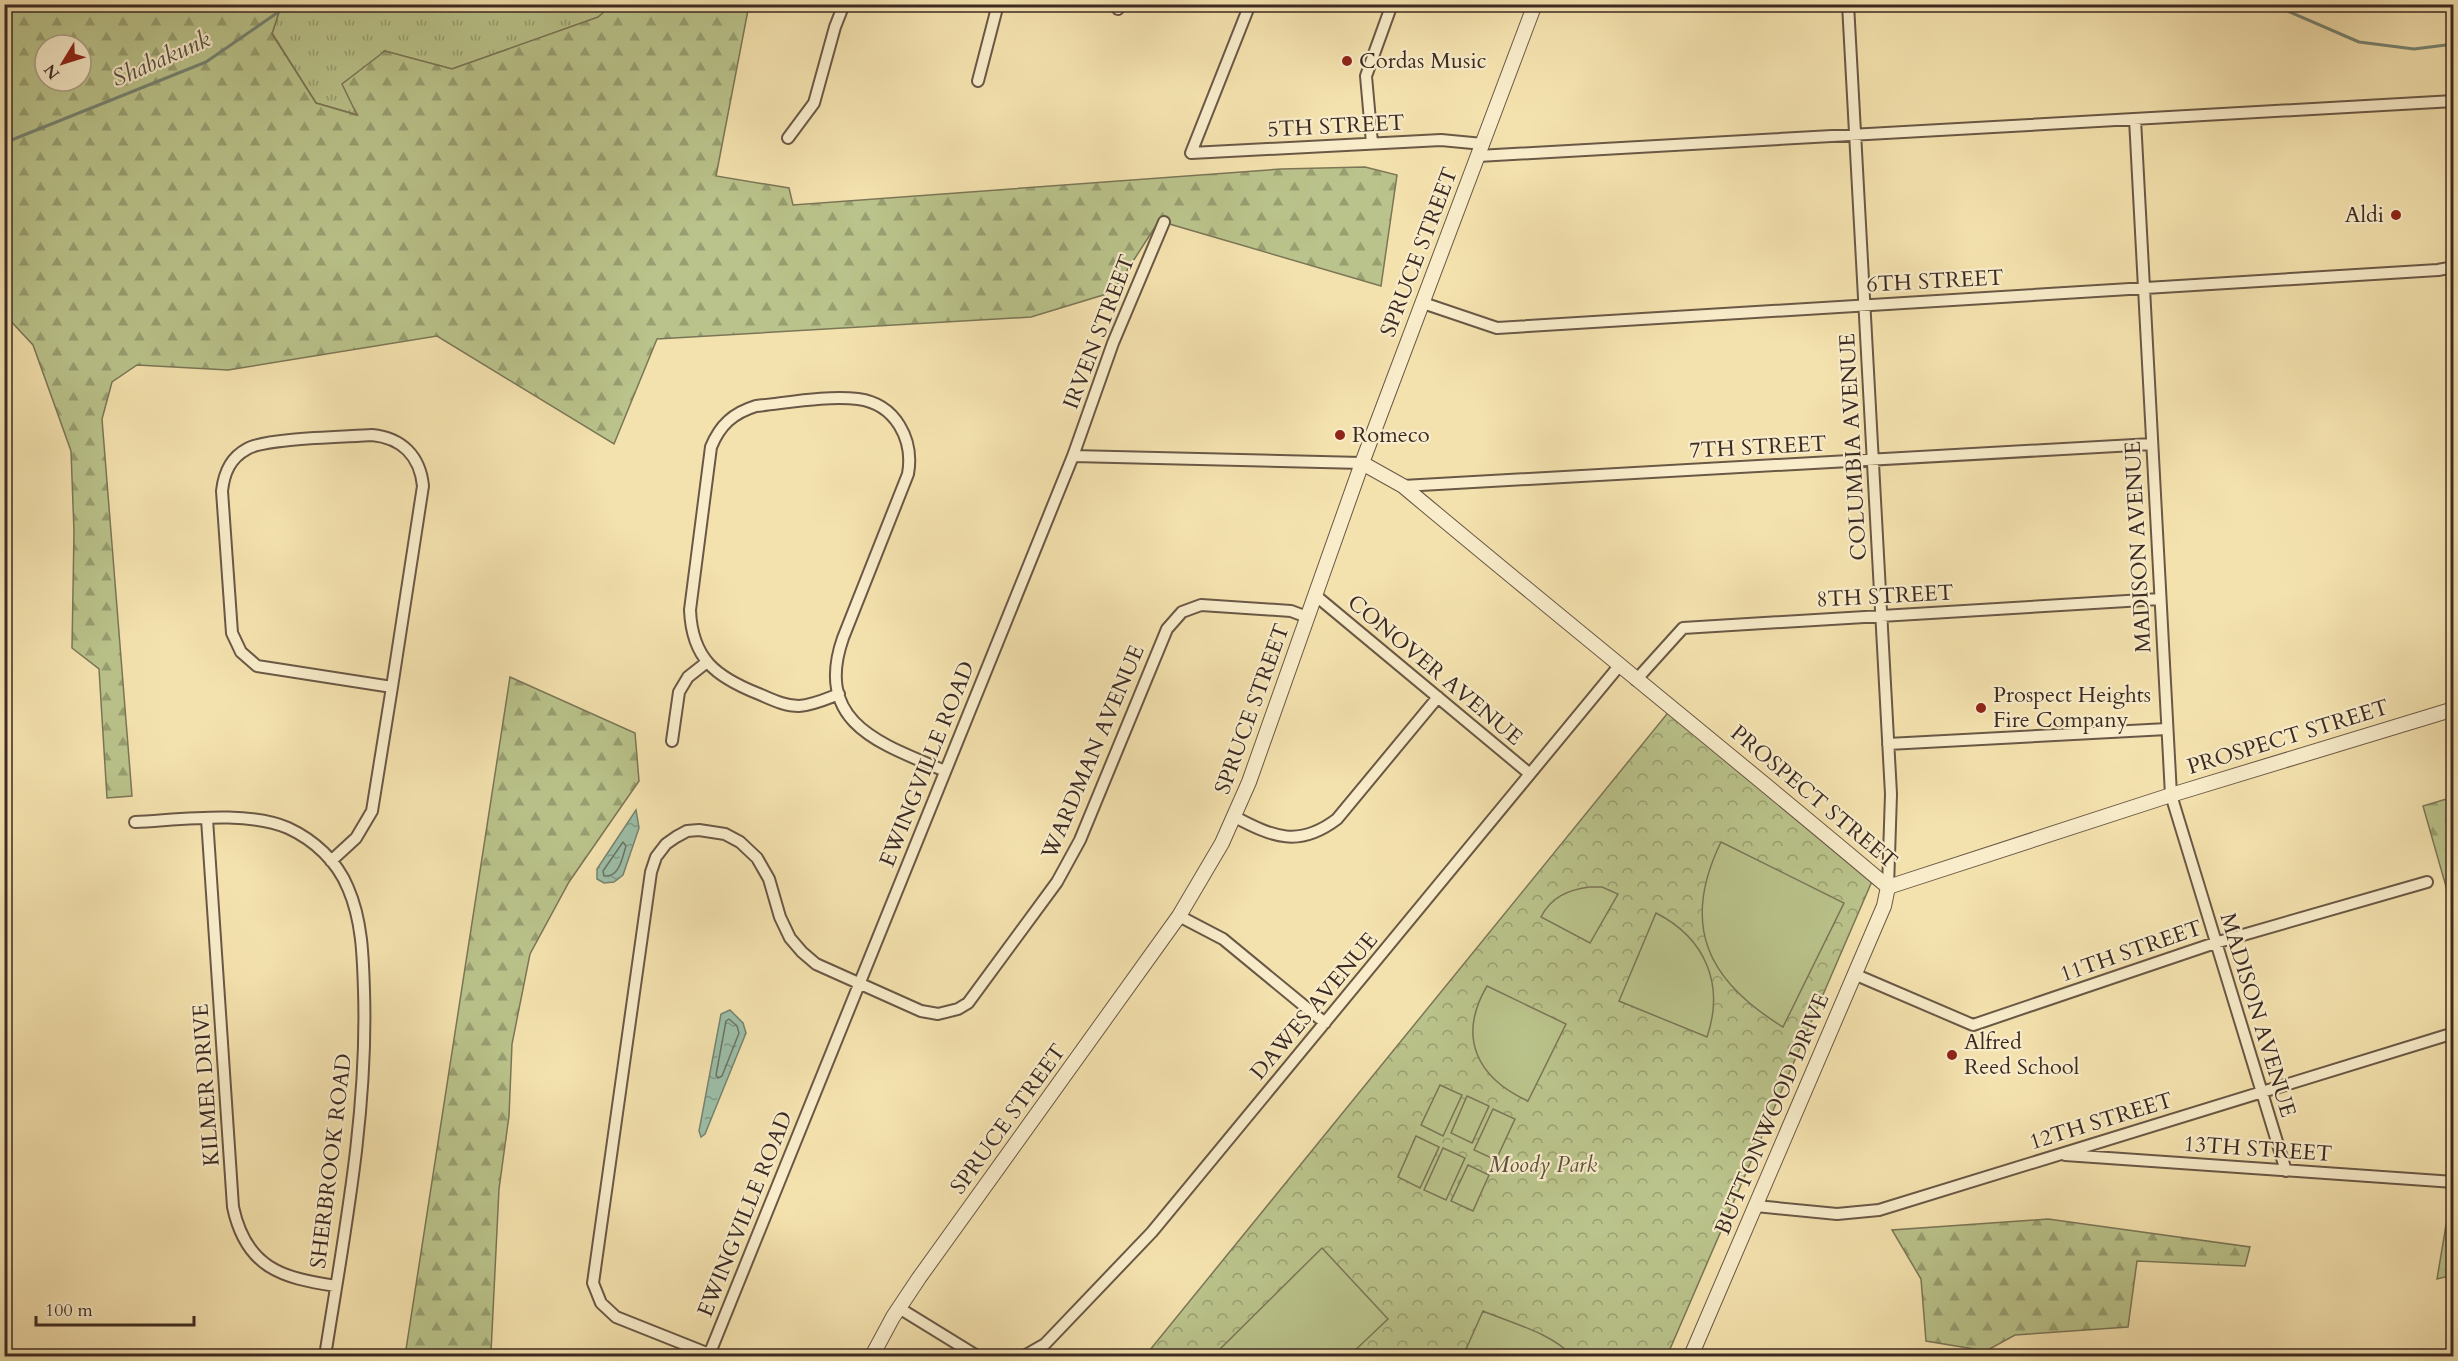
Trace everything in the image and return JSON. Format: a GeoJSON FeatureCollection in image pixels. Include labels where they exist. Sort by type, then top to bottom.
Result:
{"type":"FeatureCollection","features":[{"type":"Feature","properties":{"kind":"street"},"geometry":{"type":"LineString","coordinates":[[788,138],[814,103],[835,27],[844,4]]}},
{"type":"Feature","properties":{"kind":"street"},"geometry":{"type":"LineString","coordinates":[[978,81],[998,4]]}},
{"type":"Feature","properties":{"kind":"street","name":"5TH STREET"},"geometry":{"type":"LineString","coordinates":[[1250,4],[1191,153],[1440,140],[1480,150],[1856,136],[2454,101]]}},
{"type":"Feature","properties":{"kind":"street"},"geometry":{"type":"LineString","coordinates":[[1372,143],[1366,76],[1392,4]]}},
{"type":"Feature","properties":{"kind":"street","name":"SPRUCE STREET"},"geometry":{"type":"LineString","coordinates":[[872,1356],[899,1308],[1179,916],[1201,882],[1235,817],[1362,463],[1535,4]]}},
{"type":"Feature","properties":{"kind":"street","name":"COLUMBIA AVENUE"},"geometry":{"type":"LineString","coordinates":[[1848,4],[1891,794],[1888,887]]}},
{"type":"Feature","properties":{"kind":"street","name":"MADISON AVENUE"},"geometry":{"type":"LineString","coordinates":[[2135,119],[2170,795],[2286,1171]]}},
{"type":"Feature","properties":{"kind":"street","name":"IRVEN STREET"},"geometry":{"type":"LineString","coordinates":[[1073,456],[1113,343],[1164,222]]}},
{"type":"Feature","properties":{"kind":"street","name":"6TH STREET"},"geometry":{"type":"LineString","coordinates":[[1423,303],[1497,328],[2438,270],[2454,267]]}},
{"type":"Feature","properties":{"kind":"street"},"geometry":{"type":"LineString","coordinates":[[839,694],[807,705],[783,704],[735,684],[715,671],[707,662],[693,636],[690,610],[711,447],[716,434],[732,416],[756,405],[860,399],[884,409],[893,417],[906,437],[910,462],[908,474],[838,652],[836,680],[839,694],[849,716],[867,735],[879,743],[945,771]]}},
{"type":"Feature","properties":{"kind":"street"},"geometry":{"type":"LineString","coordinates":[[331,861],[356,838],[372,811],[392,687],[423,486],[422,476],[413,455],[396,441],[372,435],[259,443],[248,447],[231,462],[223,481],[222,491],[232,633],[241,652],[257,666],[268,669],[392,687]]}},
{"type":"Feature","properties":{"kind":"street","name":"7TH STREET"},"geometry":{"type":"LineString","coordinates":[[1403,486],[2152,444]]}},
{"type":"Feature","properties":{"kind":"street"},"geometry":{"type":"LineString","coordinates":[[1073,456],[1362,463]]}},
{"type":"Feature","properties":{"kind":"street","name":"EWINGVILLE ROAD"},"geometry":{"type":"LineString","coordinates":[[711,1355],[1073,456]]}},
{"type":"Feature","properties":{"kind":"street","name":"PROSPECT STREET"},"geometry":{"type":"LineString","coordinates":[[1362,463],[1403,486],[1888,887],[2170,795],[2454,709]]}},
{"type":"Feature","properties":{"kind":"street","name":"CONOVER AVENUE"},"geometry":{"type":"LineString","coordinates":[[1315,595],[1530,774]]}},
{"type":"Feature","properties":{"kind":"street","name":"8TH STREET"},"geometry":{"type":"LineString","coordinates":[[1636,680],[1683,628],[2160,599]]}},
{"type":"Feature","properties":{"kind":"street","name":"WARDMAN AVENUE"},"geometry":{"type":"LineString","coordinates":[[711,1355],[616,1317],[595,1294],[592,1275],[651,872],[656,857],[666,844],[687,831],[699,830],[725,834],[740,842],[757,858],[769,879],[780,917],[790,938],[816,964],[926,1012],[948,1013],[968,1003],[1033,917],[1072,855],[1167,629],[1173,620],[1191,608],[1201,605],[1291,611],[1307,617]]}},
{"type":"Feature","properties":{"kind":"street"},"geometry":{"type":"LineString","coordinates":[[672,741],[679,692],[683,683],[707,662]]}},
{"type":"Feature","properties":{"kind":"street","name":"DAWES AVENUE"},"geometry":{"type":"LineString","coordinates":[[1024,1356],[1045,1344],[1152,1232],[1619,666]]}},
{"type":"Feature","properties":{"kind":"street"},"geometry":{"type":"LineString","coordinates":[[1235,817],[1260,830],[1288,838],[1302,837],[1326,828],[1337,819],[1438,697]]}},
{"type":"Feature","properties":{"kind":"street"},"geometry":{"type":"LineString","coordinates":[[1888,744],[2167,729]]}},
{"type":"Feature","properties":{"kind":"street","name":"KILMER DRIVE"},"geometry":{"type":"LineString","coordinates":[[207,819],[233,1208],[236,1220],[250,1248],[270,1268],[299,1281],[336,1286]]}},
{"type":"Feature","properties":{"kind":"street","name":"SHERBROOK ROAD"},"geometry":{"type":"LineString","coordinates":[[135,822],[251,819],[278,825],[304,837],[331,861],[348,888],[356,910],[363,960],[365,1014],[361,1114],[325,1356]]}},
{"type":"Feature","properties":{"kind":"street","name":"11TH STREET"},"geometry":{"type":"LineString","coordinates":[[1854,974],[1973,1025],[2215,943],[2427,882]]}},
{"type":"Feature","properties":{"kind":"street","name":"BUTTONWOOD DRIVE"},"geometry":{"type":"LineString","coordinates":[[1691,1356],[1884,906],[1888,887]]}},
{"type":"Feature","properties":{"kind":"street"},"geometry":{"type":"LineString","coordinates":[[1179,916],[1223,939],[1325,1023]]}},
{"type":"Feature","properties":{"kind":"street","name":"12TH STREET"},"geometry":{"type":"LineString","coordinates":[[1756,1206],[1837,1214],[1879,1210],[2454,1033]]}},
{"type":"Feature","properties":{"kind":"street","name":"13TH STREET"},"geometry":{"type":"LineString","coordinates":[[2059,1155],[2454,1182]]}},
{"type":"Feature","properties":{"kind":"street"},"geometry":{"type":"LineString","coordinates":[[899,1308],[977,1356]]}},
{"type":"Feature","properties":{"kind":"green space"},"geometry":{"type":"Polygon","coordinates":[[[5,5],[294,5],[279,12],[272,34],[316,103],[357,115],[342,84],[385,51],[452,69],[598,17],[612,5],[749,5],[716,176],[789,188],[793,205],[1281,169],[1365,167],[1397,175],[1381,286],[1159,221],[1113,292],[1031,317],[657,339],[614,444],[437,336],[228,370],[137,365],[112,382],[102,419],[132,796],[107,798],[99,669],[72,648],[74,532],[71,451],[33,345],[5,315],[5,5]]]}},
{"type":"Feature","properties":{"kind":"green space"},"geometry":{"type":"Polygon","coordinates":[[[294,5],[612,5],[599,17],[452,69],[384,51],[358,115],[316,103],[272,33],[279,12],[294,5]]]}},
{"type":"Feature","properties":{"kind":"green space"},"geometry":{"type":"Polygon","coordinates":[[[510,677],[635,733],[639,781],[569,882],[530,954],[512,1044],[509,1116],[499,1189],[491,1352],[500,1356],[405,1356],[510,677]]]}},
{"type":"Feature","properties":{"kind":"green space","name":"Moody Park"},"geometry":{"type":"Polygon","coordinates":[[[1671,709],[1876,872],[1667,1356],[1145,1356],[1671,709]]]}},
{"type":"Feature","properties":{"kind":"green space"},"geometry":{"type":"Polygon","coordinates":[[[2454,797],[2453,911],[2423,806],[2454,797]]]}},
{"type":"Feature","properties":{"kind":"green space"},"geometry":{"type":"Polygon","coordinates":[[[1721,842],[1844,903],[1783,1027],[1757,1009],[1736,990],[1720,970],[1708,949],[1703,925],[1703,900],[1709,872],[1721,842]]]}},
{"type":"Feature","properties":{"kind":"green space"},"geometry":{"type":"Polygon","coordinates":[[[1589,887],[1602,887],[1618,894],[1590,943],[1541,917],[1550,904],[1561,896],[1589,887]]]}},
{"type":"Feature","properties":{"kind":"green space"},"geometry":{"type":"Polygon","coordinates":[[[1656,913],[1687,935],[1707,964],[1714,999],[1707,1037],[1619,1001],[1656,913]]]}},
{"type":"Feature","properties":{"kind":"green space"},"geometry":{"type":"Polygon","coordinates":[[[1487,986],[1566,1024],[1528,1101],[1510,1092],[1496,1080],[1485,1068],[1477,1054],[1473,1039],[1474,1022],[1478,1005],[1487,986]]]}},
{"type":"Feature","properties":{"kind":"green space"},"geometry":{"type":"Polygon","coordinates":[[[1440,1085],[1462,1095],[1443,1136],[1421,1125],[1440,1085]]]}},
{"type":"Feature","properties":{"kind":"green space"},"geometry":{"type":"Polygon","coordinates":[[[1467,1096],[1489,1106],[1472,1143],[1451,1133],[1467,1096]]]}},
{"type":"Feature","properties":{"kind":"green space"},"geometry":{"type":"Polygon","coordinates":[[[1493,1109],[1515,1119],[1496,1160],[1474,1150],[1493,1109]]]}},
{"type":"Feature","properties":{"kind":"green space"},"geometry":{"type":"Polygon","coordinates":[[[1416,1136],[1439,1147],[1420,1188],[1398,1177],[1416,1136]]]}},
{"type":"Feature","properties":{"kind":"green space"},"geometry":{"type":"Polygon","coordinates":[[[1443,1148],[1465,1158],[1446,1200],[1424,1190],[1443,1148]]]}},
{"type":"Feature","properties":{"kind":"green space"},"geometry":{"type":"Polygon","coordinates":[[[1468,1165],[1489,1175],[1473,1211],[1451,1201],[1468,1165]]]}},
{"type":"Feature","properties":{"kind":"green space"},"geometry":{"type":"Polygon","coordinates":[[[2453,1183],[2453,1275],[2437,1279],[2453,1183]]]}},
{"type":"Feature","properties":{"kind":"green space"},"geometry":{"type":"Polygon","coordinates":[[[2048,1219],[2250,1247],[2245,1266],[2137,1261],[2128,1327],[2015,1335],[1986,1351],[1926,1341],[1921,1279],[1892,1230],[2048,1219]]]}},
{"type":"Feature","properties":{"kind":"green space"},"geometry":{"type":"Polygon","coordinates":[[[1322,1248],[1388,1319],[1349,1356],[1213,1356],[1322,1248]]]}},
{"type":"Feature","properties":{"kind":"green space"},"geometry":{"type":"Polygon","coordinates":[[[1483,1311],[1554,1341],[1572,1356],[1463,1356],[1483,1311]]]}},
{"type":"Feature","properties":{"kind":"water"},"geometry":{"type":"Polygon","coordinates":[[[636,810],[639,828],[623,875],[614,882],[604,883],[597,879],[597,869],[636,810]]]}},
{"type":"Feature","properties":{"kind":"water"},"geometry":{"type":"Polygon","coordinates":[[[730,1010],[743,1023],[746,1033],[705,1134],[701,1137],[699,1131],[721,1014],[730,1010]]]}},
{"type":"Feature","properties":{"kind":"waterway","name":"Shabakunk"},"geometry":{"type":"LineString","coordinates":[[4,143],[206,62],[290,4]]}},
{"type":"Feature","properties":{"kind":"waterway"},"geometry":{"type":"LineString","coordinates":[[2271,4],[2359,42],[2414,49],[2454,44]]}},
{"type":"Feature","properties":{"kind":"place","name":"Cordas Music"},"geometry":{"type":"Point","coordinates":[1347,61]}},
{"type":"Feature","properties":{"kind":"place","name":"Aldi"},"geometry":{"type":"Point","coordinates":[2396,215]}},
{"type":"Feature","properties":{"kind":"place","name":"Romeco"},"geometry":{"type":"Point","coordinates":[1340,435]}},
{"type":"Feature","properties":{"kind":"place","name":"Prospect Heights Fire Company"},"geometry":{"type":"Point","coordinates":[1981,708]}},
{"type":"Feature","properties":{"kind":"place","name":"Alfred Reed School"},"geometry":{"type":"Point","coordinates":[1952,1055]}}]}
